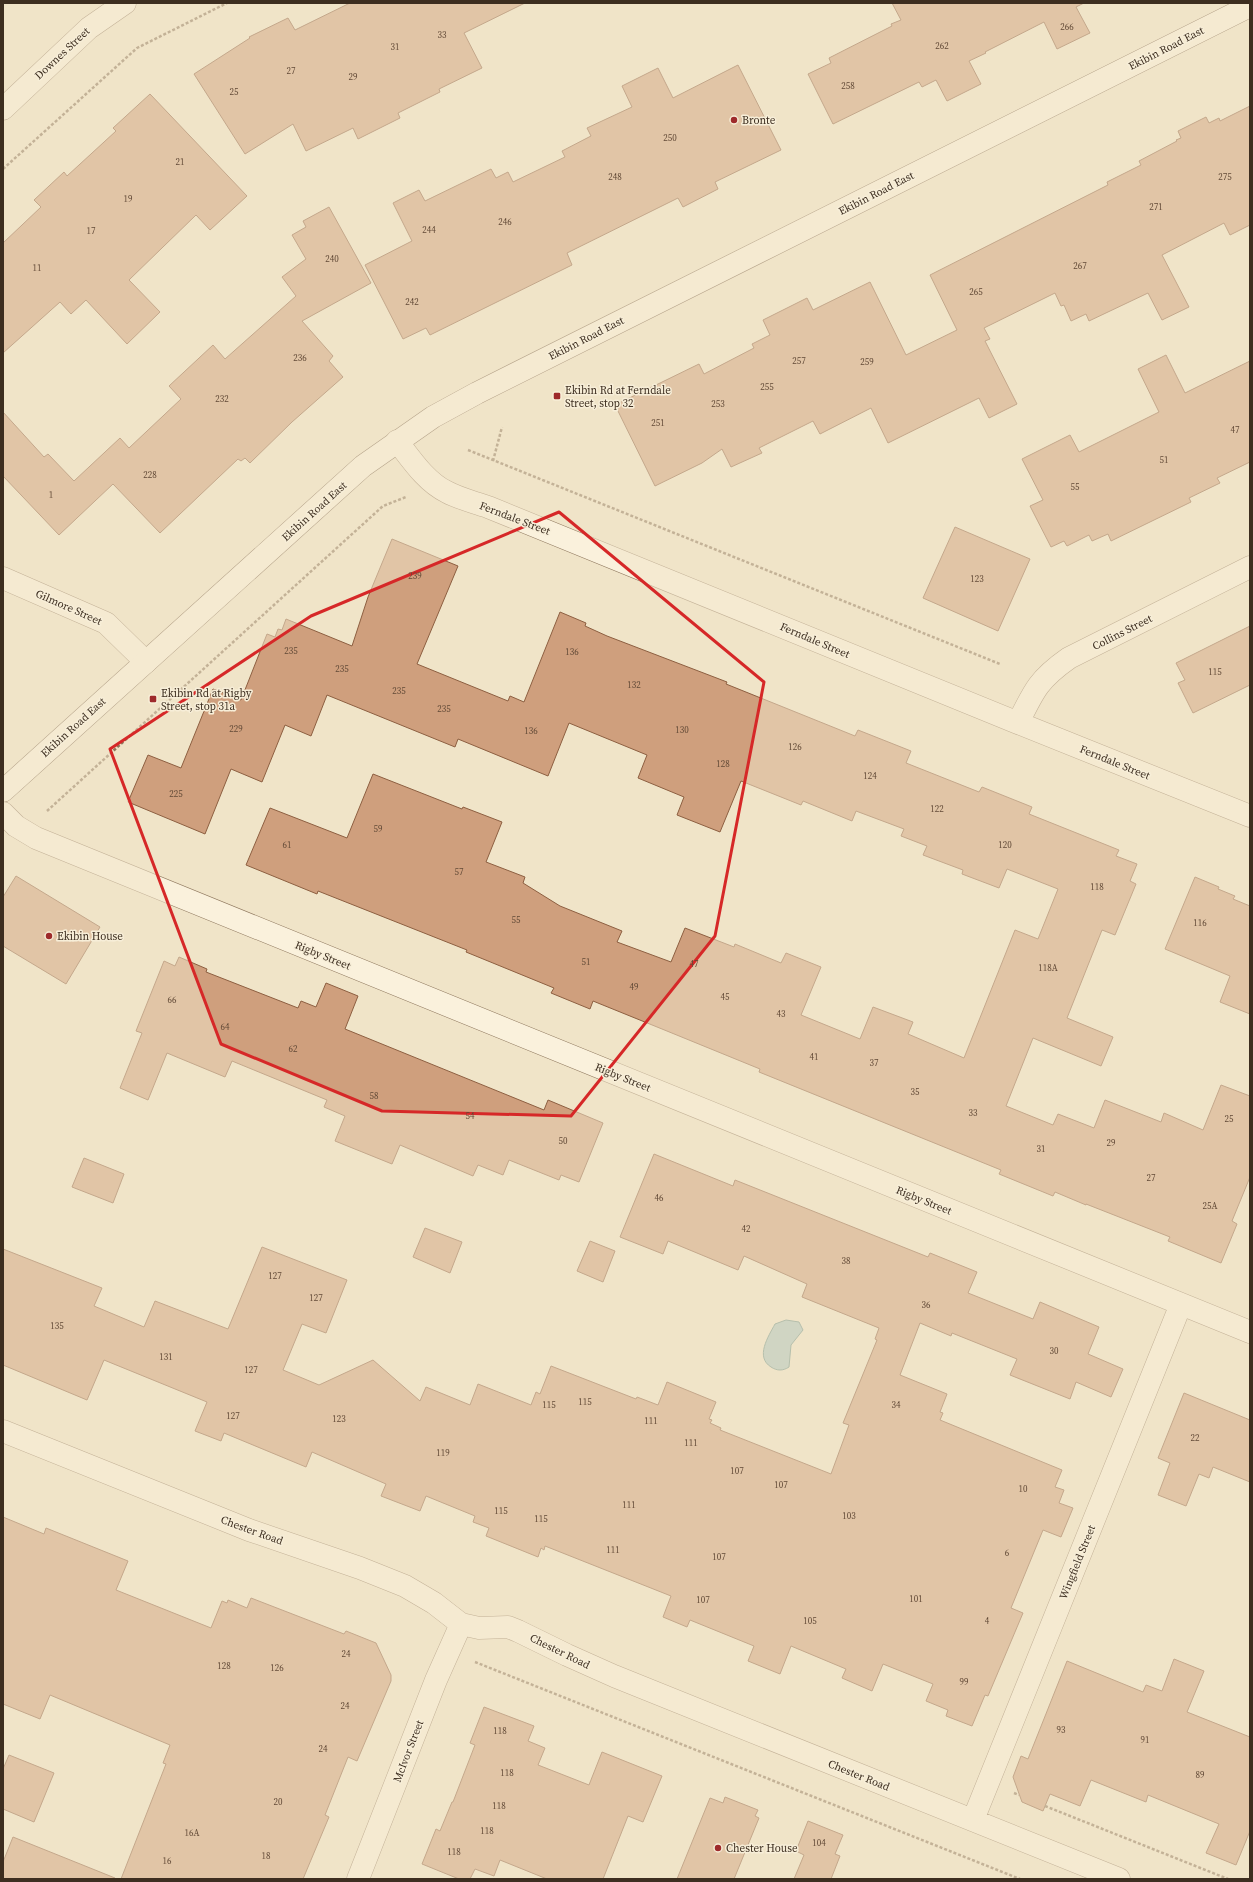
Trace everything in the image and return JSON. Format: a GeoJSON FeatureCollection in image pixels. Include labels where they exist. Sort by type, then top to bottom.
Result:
{"type":"FeatureCollection","features":[{"type":"Feature","properties":{"kind":"street","name":"Downes Street"},"geometry":{"type":"LineString","coordinates":[[3,109],[89,28],[126,3]]}},
{"type":"Feature","properties":{"kind":"street","name":"Ekibin Road East"},"geometry":{"type":"LineString","coordinates":[[3,791],[363,466],[433,417],[477,392],[1250,6]]}},
{"type":"Feature","properties":{"kind":"street","name":"Ferndale Street"},"geometry":{"type":"LineString","coordinates":[[397,441],[429,479],[445,492],[488,506],[1018,723],[1250,816]]}},
{"type":"Feature","properties":{"kind":"street","name":"Collins Street"},"geometry":{"type":"LineString","coordinates":[[1018,723],[1041,681],[1069,658],[1250,567]]}},
{"type":"Feature","properties":{"kind":"street","name":"Gilmore Street"},"geometry":{"type":"LineString","coordinates":[[3,578],[106,623],[146,662]]}},
{"type":"Feature","properties":{"kind":"street","name":"Rigby Street"},"geometry":{"type":"LineString","coordinates":[[3,813],[16,826],[36,838],[1250,1332]]}},
{"type":"Feature","properties":{"kind":"street","name":"Wingfield Street"},"geometry":{"type":"LineString","coordinates":[[973,1820],[1181,1304]]}},
{"type":"Feature","properties":{"kind":"street","name":"Chester Road"},"geometry":{"type":"LineString","coordinates":[[3,1431],[248,1530],[398,1583],[428,1600],[461,1624],[479,1628],[508,1628],[518,1631],[589,1665],[1119,1879]]}},
{"type":"Feature","properties":{"kind":"street","name":"McIvor Street"},"geometry":{"type":"LineString","coordinates":[[358,1879],[436,1680],[461,1624]]}},
{"type":"Feature","properties":{"kind":"path"},"geometry":{"type":"LineString","coordinates":[[3,169],[137,48],[227,3]]}},
{"type":"Feature","properties":{"kind":"path"},"geometry":{"type":"LineString","coordinates":[[493,460],[502,427]]}},
{"type":"Feature","properties":{"kind":"path"},"geometry":{"type":"LineString","coordinates":[[468,450],[1000,664]]}},
{"type":"Feature","properties":{"kind":"path"},"geometry":{"type":"LineString","coordinates":[[43,814],[384,506],[408,496]]}},
{"type":"Feature","properties":{"kind":"path"},"geometry":{"type":"LineString","coordinates":[[472,1661],[1020,1879]]}},
{"type":"Feature","properties":{"kind":"path"},"geometry":{"type":"LineString","coordinates":[[1045,1806],[1228,1879]]}},
{"type":"Feature","properties":{"kind":"highlighted area"},"geometry":{"type":"Polygon","coordinates":[[[559,512],[764,682],[715,936],[571,1116],[382,1111],[221,1044],[110,749],[311,616],[559,512]]]}},
{"type":"Feature","properties":{"kind":"water"},"geometry":{"type":"Polygon","coordinates":[[[786,1320],[799,1322],[803,1330],[791,1345],[789,1367],[778,1370],[766,1363],[763,1352],[766,1341],[775,1324],[786,1320]]]}},
{"type":"Feature","properties":{"kind":"building"},"geometry":{"type":"Polygon","coordinates":[[[350,3],[525,3],[464,33],[482,68],[439,89],[440,92],[398,113],[400,118],[358,139],[353,128],[306,151],[293,124],[245,154],[194,74],[250,38],[249,37],[288,18],[295,30],[350,3]]]}},
{"type":"Feature","properties":{"kind":"building"},"geometry":{"type":"Polygon","coordinates":[[[892,3],[1084,3],[1076,7],[1090,33],[1057,49],[1044,22],[969,61],[981,84],[947,101],[936,80],[922,87],[919,82],[833,124],[808,74],[831,63],[829,58],[901,20],[892,3]]]}},
{"type":"Feature","properties":{"kind":"building"},"geometry":{"type":"Polygon","coordinates":[[[738,65],[781,150],[715,182],[718,189],[683,207],[678,198],[567,253],[572,265],[430,335],[426,328],[403,339],[365,265],[412,241],[393,203],[419,190],[425,201],[491,169],[496,178],[508,172],[513,182],[565,157],[562,151],[591,136],[587,128],[632,107],[622,86],[658,68],[673,98],[738,65]]]}},
{"type":"Feature","properties":{"kind":"building"},"geometry":{"type":"Polygon","coordinates":[[[150,94],[247,196],[210,230],[196,215],[129,280],[160,312],[127,344],[86,300],[71,314],[60,302],[3,353],[3,243],[41,207],[34,200],[64,172],[67,176],[116,131],[113,128],[150,94]]]}},
{"type":"Feature","properties":{"kind":"building"},"geometry":{"type":"Polygon","coordinates":[[[1250,106],[1250,225],[1230,235],[1224,223],[1162,255],[1189,307],[1162,320],[1148,293],[1089,321],[1086,314],[1071,321],[1064,305],[1061,306],[1055,293],[984,328],[990,339],[985,341],[1017,404],[989,418],[979,398],[888,443],[871,408],[820,434],[813,421],[759,448],[762,453],[731,467],[722,449],[702,463],[655,486],[615,405],[699,364],[704,374],[754,348],[752,344],[770,335],[763,320],[807,298],[813,310],[870,282],[906,355],[957,330],[930,275],[1108,185],[1107,182],[1141,165],[1139,161],[1181,138],[1178,131],[1206,117],[1209,123],[1219,118],[1220,121],[1250,106]]]}},
{"type":"Feature","properties":{"kind":"building"},"geometry":{"type":"Polygon","coordinates":[[[329,207],[371,283],[302,321],[333,356],[329,361],[343,377],[292,422],[250,463],[245,458],[241,461],[238,459],[160,533],[113,484],[59,535],[3,476],[3,412],[44,457],[48,454],[74,481],[120,438],[129,448],[181,399],[169,386],[213,345],[225,359],[296,296],[282,277],[306,259],[292,235],[306,227],[303,221],[329,207]]]}},
{"type":"Feature","properties":{"kind":"building"},"geometry":{"type":"Polygon","coordinates":[[[1166,355],[1185,393],[1250,361],[1250,462],[1217,478],[1220,483],[1189,498],[1191,502],[1111,541],[1108,534],[1092,541],[1089,535],[1067,546],[1064,541],[1051,547],[1030,506],[1043,500],[1022,459],[1070,435],[1079,452],[1159,412],[1138,369],[1166,355]]]}},
{"type":"Feature","properties":{"kind":"building"},"geometry":{"type":"Polygon","coordinates":[[[955,527],[1030,559],[998,631],[923,598],[955,527]]]}},
{"type":"Feature","properties":{"kind":"building"},"geometry":{"type":"Polygon","coordinates":[[[392,539],[458,566],[417,664],[508,701],[510,696],[524,702],[560,612],[586,623],[585,626],[607,636],[727,682],[726,684],[855,736],[858,730],[911,751],[906,763],[979,792],[982,787],[1032,807],[1029,814],[1119,850],[1116,856],[1137,864],[1130,881],[1136,884],[1115,935],[1102,930],[1067,1018],[1113,1037],[1101,1066],[1033,1038],[1006,1106],[1053,1125],[1058,1114],[1094,1128],[1105,1100],[1161,1122],[1164,1113],[1203,1130],[1221,1085],[1250,1096],[1250,1177],[1232,1221],[1237,1224],[1221,1263],[1168,1241],[1170,1237],[1055,1192],[1053,1196],[999,1174],[1001,1170],[759,1072],[760,1069],[593,1001],[590,1009],[551,993],[554,988],[466,952],[467,950],[318,891],[317,894],[246,865],[270,808],[347,838],[373,774],[462,809],[463,807],[502,822],[486,862],[525,877],[523,883],[560,906],[622,931],[617,942],[671,962],[685,928],[734,947],[735,944],[781,963],[786,953],[821,967],[801,1015],[860,1039],[873,1007],[913,1022],[908,1034],[964,1058],[1015,930],[1038,939],[1058,889],[1007,869],[999,888],[962,874],[963,870],[923,855],[927,846],[901,836],[904,829],[856,811],[852,821],[803,801],[801,805],[741,781],[720,832],[677,815],[684,797],[638,778],[647,755],[569,723],[548,776],[458,739],[455,747],[327,695],[311,736],[285,725],[262,782],[231,769],[205,834],[128,802],[148,755],[181,768],[213,689],[241,700],[267,634],[275,637],[278,629],[282,630],[286,619],[352,646],[368,597],[392,539]]]}},
{"type":"Feature","properties":{"kind":"building"},"geometry":{"type":"Polygon","coordinates":[[[1250,626],[1250,685],[1193,713],[1178,683],[1185,680],[1176,663],[1250,626]]]}},
{"type":"Feature","properties":{"kind":"building","name":"Ekibin House"},"geometry":{"type":"Polygon","coordinates":[[[16,876],[100,927],[66,984],[3,946],[3,897],[16,876]]]}},
{"type":"Feature","properties":{"kind":"building"},"geometry":{"type":"Polygon","coordinates":[[[1195,877],[1219,887],[1218,889],[1235,896],[1233,899],[1250,906],[1250,1014],[1220,1002],[1230,976],[1165,949],[1195,877]]]}},
{"type":"Feature","properties":{"kind":"building"},"geometry":{"type":"Polygon","coordinates":[[[179,957],[207,969],[206,972],[298,1008],[301,1001],[316,1007],[326,983],[358,996],[345,1029],[544,1110],[548,1100],[603,1123],[579,1182],[561,1175],[559,1180],[509,1160],[503,1175],[478,1165],[473,1176],[400,1145],[392,1164],[335,1141],[345,1116],[324,1107],[327,1100],[232,1061],[225,1077],[167,1053],[148,1100],[120,1088],[142,1033],[136,1031],[164,961],[175,966],[179,957]]]}},
{"type":"Feature","properties":{"kind":"building"},"geometry":{"type":"Polygon","coordinates":[[[654,1154],[733,1186],[735,1180],[928,1257],[930,1253],[977,1272],[968,1293],[1033,1319],[1040,1302],[1099,1327],[1088,1354],[1123,1369],[1111,1397],[1076,1382],[1070,1399],[1010,1375],[1017,1359],[952,1333],[951,1336],[920,1323],[900,1375],[947,1394],[940,1412],[943,1413],[940,1420],[1062,1470],[1055,1487],[1064,1490],[1059,1503],[1073,1508],[1061,1537],[1043,1530],[1011,1608],[1023,1613],[988,1696],[985,1695],[972,1726],[946,1716],[948,1710],[926,1701],[933,1684],[883,1664],[872,1691],[842,1678],[846,1669],[791,1646],[780,1674],[748,1661],[754,1646],[690,1620],[687,1627],[663,1617],[671,1596],[545,1546],[544,1550],[541,1548],[538,1557],[486,1536],[489,1528],[473,1522],[475,1516],[426,1496],[420,1511],[381,1496],[386,1484],[312,1452],[306,1467],[224,1433],[221,1441],[195,1431],[207,1402],[104,1360],[87,1400],[3,1365],[3,1249],[102,1288],[94,1306],[144,1327],[155,1301],[228,1329],[262,1247],[347,1280],[326,1333],[302,1324],[283,1370],[319,1385],[373,1360],[420,1401],[426,1387],[470,1405],[478,1384],[531,1405],[536,1392],[540,1394],[551,1366],[636,1399],[637,1397],[658,1405],[667,1382],[716,1402],[709,1419],[712,1420],[710,1423],[721,1428],[720,1430],[831,1474],[849,1425],[843,1423],[877,1340],[875,1339],[879,1328],[802,1297],[807,1284],[744,1256],[738,1270],[668,1241],[663,1254],[620,1237],[654,1154]]]}},
{"type":"Feature","properties":{"kind":"building"},"geometry":{"type":"Polygon","coordinates":[[[84,1158],[124,1174],[113,1203],[72,1187],[84,1158]]]}},
{"type":"Feature","properties":{"kind":"building"},"geometry":{"type":"Polygon","coordinates":[[[425,1228],[462,1242],[450,1273],[413,1257],[425,1228]]]}},
{"type":"Feature","properties":{"kind":"building"},"geometry":{"type":"Polygon","coordinates":[[[590,1241],[615,1251],[603,1282],[577,1271],[590,1241]]]}},
{"type":"Feature","properties":{"kind":"building"},"geometry":{"type":"Polygon","coordinates":[[[1184,1393],[1250,1420],[1250,1482],[1213,1467],[1209,1478],[1199,1474],[1186,1506],[1158,1495],[1170,1463],[1158,1458],[1184,1393]]]}},
{"type":"Feature","properties":{"kind":"building"},"geometry":{"type":"Polygon","coordinates":[[[3,1517],[44,1534],[46,1528],[128,1561],[116,1590],[211,1628],[222,1601],[227,1603],[228,1600],[247,1608],[251,1598],[344,1634],[346,1631],[376,1643],[391,1675],[391,1681],[357,1761],[348,1757],[325,1815],[329,1817],[303,1879],[121,1879],[166,1764],[163,1763],[170,1745],[50,1695],[40,1719],[3,1704],[3,1517]]]}},
{"type":"Feature","properties":{"kind":"building"},"geometry":{"type":"Polygon","coordinates":[[[1174,1659],[1204,1671],[1187,1712],[1250,1737],[1250,1831],[1236,1865],[1206,1853],[1219,1824],[1148,1795],[1146,1802],[1091,1780],[1080,1806],[1050,1794],[1043,1811],[1022,1802],[1013,1777],[1021,1756],[1028,1759],[1067,1661],[1143,1692],[1146,1685],[1162,1691],[1174,1659]]]}},
{"type":"Feature","properties":{"kind":"building"},"geometry":{"type":"Polygon","coordinates":[[[484,1707],[534,1726],[528,1741],[545,1748],[538,1765],[589,1785],[602,1752],[662,1776],[643,1822],[628,1816],[603,1879],[547,1879],[500,1860],[494,1876],[475,1869],[470,1879],[459,1879],[422,1864],[436,1829],[440,1831],[453,1802],[475,1745],[470,1743],[484,1707]]]}},
{"type":"Feature","properties":{"kind":"building"},"geometry":{"type":"Polygon","coordinates":[[[9,1755],[54,1773],[34,1822],[3,1809],[3,1769],[9,1755]]]}},
{"type":"Feature","properties":{"kind":"building","name":"Chester House"},"geometry":{"type":"Polygon","coordinates":[[[725,1797],[758,1810],[755,1816],[759,1818],[734,1879],[677,1879],[710,1798],[723,1803],[725,1797]]]}},
{"type":"Feature","properties":{"kind":"building"},"geometry":{"type":"Polygon","coordinates":[[[808,1821],[843,1835],[835,1854],[840,1856],[831,1879],[794,1879],[804,1855],[796,1851],[808,1821]]]}},
{"type":"Feature","properties":{"kind":"building"},"geometry":{"type":"Polygon","coordinates":[[[13,1837],[115,1879],[3,1879],[3,1862],[13,1837]]]}},
{"type":"Feature","properties":{"kind":"place","name":"Bronte"},"geometry":{"type":"Point","coordinates":[734,120]}},
{"type":"Feature","properties":{"kind":"place","name":"Ekibin Rd at Ferndale Street, stop 32"},"geometry":{"type":"Point","coordinates":[557,396]}},
{"type":"Feature","properties":{"kind":"place","name":"Ekibin Rd at Rigby Street, stop 31a"},"geometry":{"type":"Point","coordinates":[153,699]}},
{"type":"Feature","properties":{"kind":"place","name":"Ekibin House"},"geometry":{"type":"Point","coordinates":[49,936]}},
{"type":"Feature","properties":{"kind":"place","name":"Chester House"},"geometry":{"type":"Point","coordinates":[718,1848]}}]}
